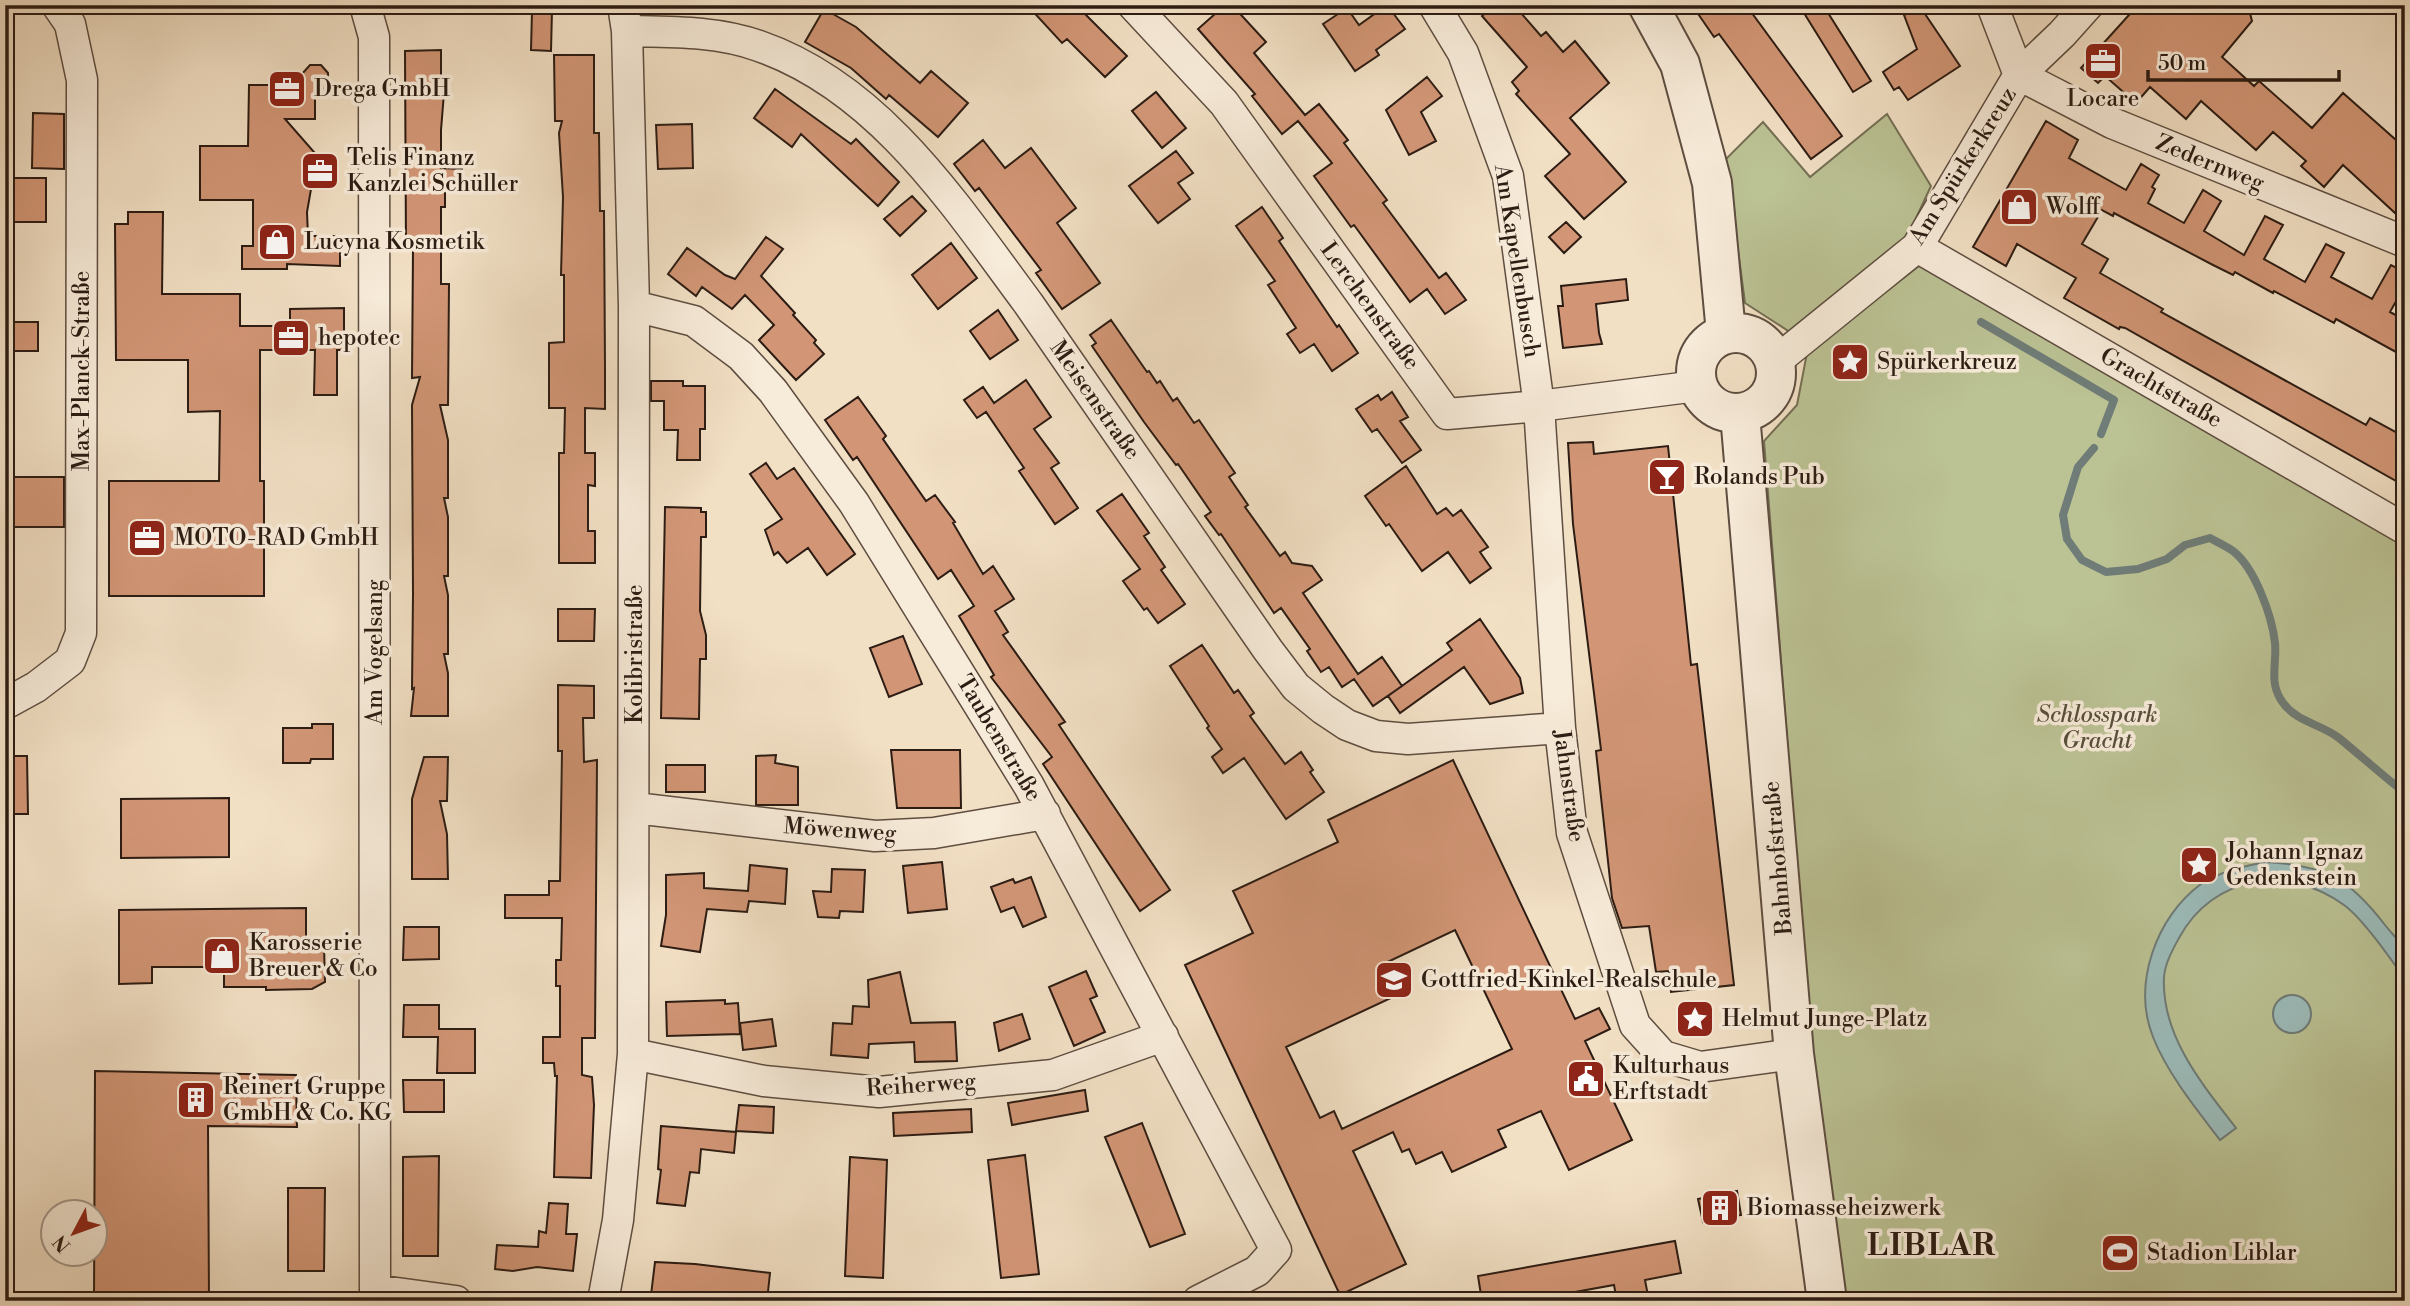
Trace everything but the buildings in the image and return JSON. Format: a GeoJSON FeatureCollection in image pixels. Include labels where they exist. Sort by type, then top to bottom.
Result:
{"type":"FeatureCollection","features":[{"type":"Feature","properties":{"kind":"street","name":"Max-Planck-Straße"},"geometry":{"type":"LineString","coordinates":[[5,704],[36,687],[70,662],[81,633],[82,80],[70,24],[57,5]]}},
{"type":"Feature","properties":{"kind":"street","name":"Am Vogelsang"},"geometry":{"type":"LineString","coordinates":[[365,5],[374,37],[375,1295]]}},
{"type":"Feature","properties":{"kind":"street","name":"Lerchenstraße"},"geometry":{"type":"LineString","coordinates":[[1133,5],[1224,103],[1447,414],[1539,406],[1697,386]]}},
{"type":"Feature","properties":{"kind":"street","name":"Am Kapellenbusch"},"geometry":{"type":"LineString","coordinates":[[1434,5],[1464,53],[1508,176],[1539,406]]}},
{"type":"Feature","properties":{"kind":"street"},"geometry":{"type":"LineString","coordinates":[[1648,5],[1680,64],[1712,183],[1726,333]]}},
{"type":"Feature","properties":{"kind":"street"},"geometry":{"type":"LineString","coordinates":[[1992,5],[2019,75]]}},
{"type":"Feature","properties":{"kind":"street","name":"Am Spürkerkreuz"},"geometry":{"type":"LineString","coordinates":[[1775,362],[1917,247],[2019,75],[2088,5]]}},
{"type":"Feature","properties":{"kind":"street","name":"Kolibristraße"},"geometry":{"type":"LineString","coordinates":[[603,1301],[618,1220],[634,1054],[634,306],[625,18]]}},
{"type":"Feature","properties":{"kind":"street","name":"Meisenstraße"},"geometry":{"type":"LineString","coordinates":[[625,18],[757,45],[792,59],[832,82],[867,110],[908,151],[988,249],[1036,314],[1268,650],[1296,687],[1322,709],[1347,725],[1376,736],[1408,739],[1560,728]]}},
{"type":"Feature","properties":{"kind":"street","name":"Zedernweg"},"geometry":{"type":"LineString","coordinates":[[2019,75],[2112,123],[2405,242]]}},
{"type":"Feature","properties":{"kind":"street","name":"Grachtstraße"},"geometry":{"type":"LineString","coordinates":[[1917,247],[2405,528]]}},
{"type":"Feature","properties":{"kind":"street","name":"Taubenstraße"},"geometry":{"type":"LineString","coordinates":[[634,306],[694,321],[741,356],[773,391],[854,503],[1045,814],[1276,1250],[1257,1270],[1198,1301]]}},
{"type":"Feature","properties":{"kind":"street"},"geometry":{"type":"LineString","coordinates":[[1743,332],[1763,342],[1775,362],[1777,375],[1771,393],[1756,409],[1740,414],[1721,411],[1705,400],[1697,386],[1695,367],[1700,353],[1712,340],[1726,333],[1743,332]]}},
{"type":"Feature","properties":{"kind":"street","name":"Jahnstraße"},"geometry":{"type":"LineString","coordinates":[[1539,406],[1560,728],[1572,833],[1635,1026],[1663,1056],[1700,1067],[1794,1054]]}},
{"type":"Feature","properties":{"kind":"street","name":"Bahnhofstraße"},"geometry":{"type":"LineString","coordinates":[[1740,414],[1794,1054],[1826,1301]]}},
{"type":"Feature","properties":{"kind":"street","name":"Möwenweg"},"geometry":{"type":"LineString","coordinates":[[635,808],[875,836],[934,833],[1045,814]]}},
{"type":"Feature","properties":{"kind":"street","name":"Reiherweg"},"geometry":{"type":"LineString","coordinates":[[634,1054],[764,1081],[879,1092],[1054,1075],[1163,1036]]}},
{"type":"Feature","properties":{"kind":"street"},"geometry":{"type":"LineString","coordinates":[[375,1295],[456,1301]]}},
{"type":"Feature","properties":{"kind":"green space"},"geometry":{"type":"Polygon","coordinates":[[[1887,114],[1931,186],[1904,244],[1793,334],[1745,303],[1726,159],[1763,122],[1810,177],[1887,114]]]}},
{"type":"Feature","properties":{"kind":"green space","name":"Schlosspark Gracht"},"geometry":{"type":"Polygon","coordinates":[[[1919,266],[2405,544],[2405,1301],[1842,1301],[1811,1050],[1764,441],[1797,405],[1807,353],[1919,266]]]}},
{"type":"Feature","properties":{"kind":"water"},"geometry":{"type":"Polygon","coordinates":[[[2267,862],[2321,871],[2335,877],[2360,896],[2404,948],[2405,979],[2359,920],[2344,905],[2322,892],[2299,884],[2253,882],[2231,889],[2211,900],[2179,938],[2164,977],[2169,1019],[2186,1058],[2236,1128],[2220,1140],[2174,1078],[2159,1051],[2147,1017],[2147,974],[2160,933],[2185,898],[2201,884],[2217,876],[2241,867],[2267,862]]]}},
{"type":"Feature","properties":{"kind":"water"},"geometry":{"type":"Polygon","coordinates":[[[2292,995],[2305,1001],[2311,1014],[2305,1027],[2292,1033],[2279,1027],[2273,1014],[2279,1001],[2292,995]]]}},
{"type":"Feature","properties":{"kind":"waterway"},"geometry":{"type":"LineString","coordinates":[[1981,322],[2114,400],[2101,434]]}},
{"type":"Feature","properties":{"kind":"waterway"},"geometry":{"type":"LineString","coordinates":[[2094,448],[2078,467],[2063,515],[2067,539],[2082,560],[2106,572],[2138,569],[2167,559],[2185,545],[2210,538],[2233,551],[2255,580],[2266,607],[2275,643],[2275,686],[2281,700],[2294,714],[2339,738],[2405,793]]}},
{"type":"Feature","properties":{"kind":"place","name":"Locare"},"geometry":{"type":"Point","coordinates":[2103,61]}},
{"type":"Feature","properties":{"kind":"place","name":"Drega GmbH"},"geometry":{"type":"Point","coordinates":[287,89]}},
{"type":"Feature","properties":{"kind":"place","name":"Telis Finanz Kanzlei Schüller"},"geometry":{"type":"Point","coordinates":[320,171]}},
{"type":"Feature","properties":{"kind":"place","name":"Wolff"},"geometry":{"type":"Point","coordinates":[2019,207]}},
{"type":"Feature","properties":{"kind":"place","name":"Lucyna Kosmetik"},"geometry":{"type":"Point","coordinates":[277,242]}},
{"type":"Feature","properties":{"kind":"place","name":"hepotec"},"geometry":{"type":"Point","coordinates":[291,338]}},
{"type":"Feature","properties":{"kind":"place","name":"Spürkerkreuz"},"geometry":{"type":"Point","coordinates":[1850,362]}},
{"type":"Feature","properties":{"kind":"place","name":"Rolands Pub"},"geometry":{"type":"Point","coordinates":[1667,477]}},
{"type":"Feature","properties":{"kind":"place","name":"MOTO-RAD GmbH"},"geometry":{"type":"Point","coordinates":[147,538]}},
{"type":"Feature","properties":{"kind":"place","name":"Johann Ignaz Gedenkstein"},"geometry":{"type":"Point","coordinates":[2199,865]}},
{"type":"Feature","properties":{"kind":"place","name":"Karosserie Breuer & Co"},"geometry":{"type":"Point","coordinates":[222,956]}},
{"type":"Feature","properties":{"kind":"place","name":"Gottfried-Kinkel-Realschule"},"geometry":{"type":"Point","coordinates":[1394,980]}},
{"type":"Feature","properties":{"kind":"place","name":"Helmut Junge-Platz"},"geometry":{"type":"Point","coordinates":[1695,1019]}},
{"type":"Feature","properties":{"kind":"place","name":"Kulturhaus Erftstadt"},"geometry":{"type":"Point","coordinates":[1586,1079]}},
{"type":"Feature","properties":{"kind":"place","name":"Reinert Gruppe GmbH & Co. KG"},"geometry":{"type":"Point","coordinates":[196,1100]}},
{"type":"Feature","properties":{"kind":"place","name":"Biomasseheizwerk"},"geometry":{"type":"Point","coordinates":[1720,1208]}},
{"type":"Feature","properties":{"kind":"place","name":"Stadion Liblar"},"geometry":{"type":"Point","coordinates":[2120,1253]}},
{"type":"Feature","properties":{"kind":"district","name":"LIBLAR"},"geometry":{"type":"Point","coordinates":[1932,1246]}}]}
